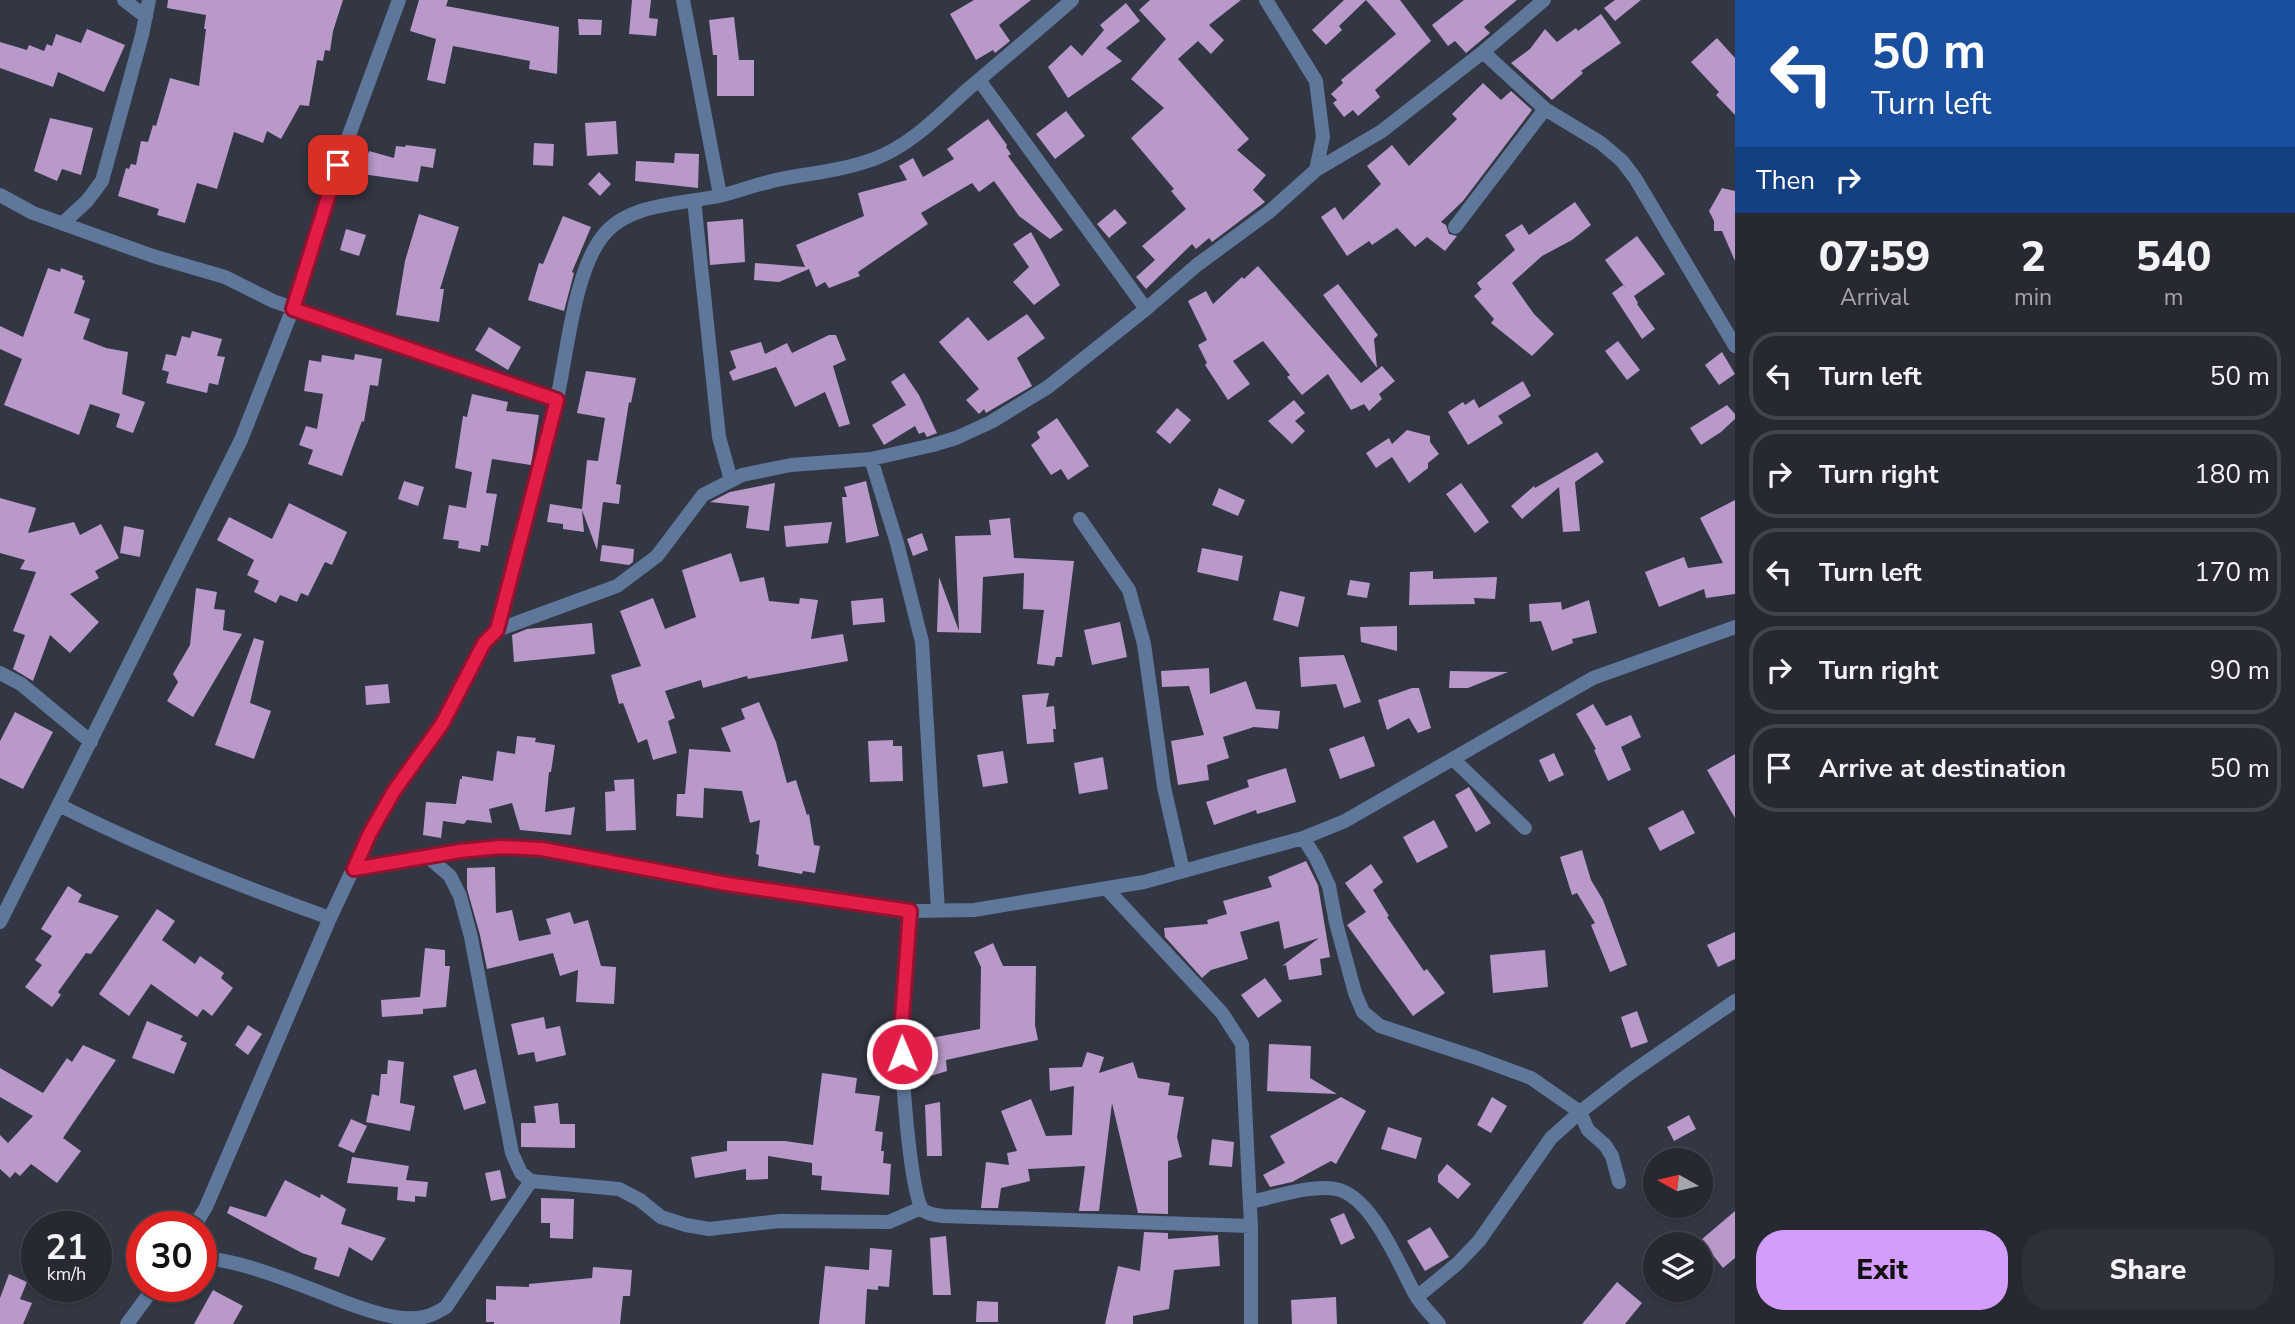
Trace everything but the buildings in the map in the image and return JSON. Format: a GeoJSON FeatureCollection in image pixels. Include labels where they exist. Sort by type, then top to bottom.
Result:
{"type":"FeatureCollection","features":[{"type":"Feature","properties":{"kind":"street"},"geometry":{"type":"LineString","coordinates":[[124,0],[146,17]]}},
{"type":"Feature","properties":{"kind":"street"},"geometry":{"type":"LineString","coordinates":[[63,223],[87,201],[102,181],[149,0]]}},
{"type":"Feature","properties":{"kind":"street"},"geometry":{"type":"LineString","coordinates":[[0,922],[241,439],[293,309],[338,165],[399,0]]}},
{"type":"Feature","properties":{"kind":"street"},"geometry":{"type":"LineString","coordinates":[[683,0],[720,195]]}},
{"type":"Feature","properties":{"kind":"street"},"geometry":{"type":"LineString","coordinates":[[497,630],[557,400],[576,306],[594,249],[602,236],[630,216],[649,209],[876,159],[897,148],[926,126],[1072,0]]}},
{"type":"Feature","properties":{"kind":"street"},"geometry":{"type":"LineString","coordinates":[[1266,0],[1304,57],[1316,81],[1323,137],[1316,170]]}},
{"type":"Feature","properties":{"kind":"street"},"geometry":{"type":"LineString","coordinates":[[204,1211],[330,918],[370,833],[394,791],[442,724],[484,643],[497,630],[617,586],[657,556],[703,495],[742,475],[791,464],[871,459],[956,438],[991,422],[1048,387],[1197,265],[1269,212],[1316,170],[1382,131],[1544,0]]}},
{"type":"Feature","properties":{"kind":"street"},"geometry":{"type":"LineString","coordinates":[[1483,52],[1545,109],[1601,144],[1629,169],[1735,346]]}},
{"type":"Feature","properties":{"kind":"street"},"geometry":{"type":"LineString","coordinates":[[979,80],[1146,309]]}},
{"type":"Feature","properties":{"kind":"street"},"geometry":{"type":"LineString","coordinates":[[1455,227],[1545,109]]}},
{"type":"Feature","properties":{"kind":"street"},"geometry":{"type":"LineString","coordinates":[[3,200],[153,256],[225,277],[293,309],[557,400]]}},
{"type":"Feature","properties":{"kind":"street"},"geometry":{"type":"LineString","coordinates":[[694,200],[719,437],[731,480]]}},
{"type":"Feature","properties":{"kind":"street"},"geometry":{"type":"LineString","coordinates":[[871,459],[897,543],[922,642],[938,911]]}},
{"type":"Feature","properties":{"kind":"street"},"geometry":{"type":"LineString","coordinates":[[1080,519],[1129,590],[1144,644],[1164,787],[1183,871]]}},
{"type":"Feature","properties":{"kind":"street"},"geometry":{"type":"LineString","coordinates":[[354,869],[501,847],[542,849],[727,884],[910,911],[974,910],[1107,889],[1303,838],[1345,821],[1593,678],[1735,627]]}},
{"type":"Feature","properties":{"kind":"street"},"geometry":{"type":"LineString","coordinates":[[0,673],[21,684],[91,743]]}},
{"type":"Feature","properties":{"kind":"street"},"geometry":{"type":"LineString","coordinates":[[1454,760],[1525,828]]}},
{"type":"Feature","properties":{"kind":"street"},"geometry":{"type":"LineString","coordinates":[[58,805],[118,835],[243,887],[330,918]]}},
{"type":"Feature","properties":{"kind":"street"},"geometry":{"type":"LineString","coordinates":[[1303,838],[1329,886],[1336,923],[1355,993],[1363,1012],[1380,1026],[1531,1078],[1580,1112],[1588,1130],[1605,1145],[1612,1156],[1619,1182]]}},
{"type":"Feature","properties":{"kind":"street"},"geometry":{"type":"LineString","coordinates":[[427,856],[450,876],[460,895],[471,937],[512,1153],[521,1173],[531,1181],[619,1189],[640,1200],[662,1217],[686,1226],[709,1229],[780,1221],[889,1222],[921,1208]]}},
{"type":"Feature","properties":{"kind":"street"},"geometry":{"type":"LineString","coordinates":[[0,891],[17,887]]}},
{"type":"Feature","properties":{"kind":"street"},"geometry":{"type":"LineString","coordinates":[[1107,889],[1237,1032],[1244,1056],[1251,1226],[1251,1324]]}},
{"type":"Feature","properties":{"kind":"street"},"geometry":{"type":"LineString","coordinates":[[910,911],[901,1032],[910,1152],[916,1196],[921,1208],[931,1215],[943,1216],[1251,1226]]}},
{"type":"Feature","properties":{"kind":"street"},"geometry":{"type":"LineString","coordinates":[[1417,1297],[1457,1264],[1479,1241],[1551,1138],[1629,1074],[1735,1001]]}},
{"type":"Feature","properties":{"kind":"street"},"geometry":{"type":"LineString","coordinates":[[217,1259],[372,1312],[415,1321],[446,1307],[531,1181]]}},
{"type":"Feature","properties":{"kind":"street"},"geometry":{"type":"LineString","coordinates":[[1250,1202],[1319,1188],[1338,1189],[1351,1196],[1362,1206],[1395,1252],[1417,1297],[1439,1324]]}},
{"type":"Feature","properties":{"kind":"street"},"geometry":{"type":"LineString","coordinates":[[127,1324],[143,1302]]}},
{"type":"Feature","properties":{"kind":"route"},"geometry":{"type":"LineString","coordinates":[[338,165],[293,309],[557,400],[497,630],[484,643],[442,724],[394,791],[370,833],[354,869],[460,851],[501,847],[542,849],[727,884],[910,911],[901,1032],[902,1054]]}}]}
